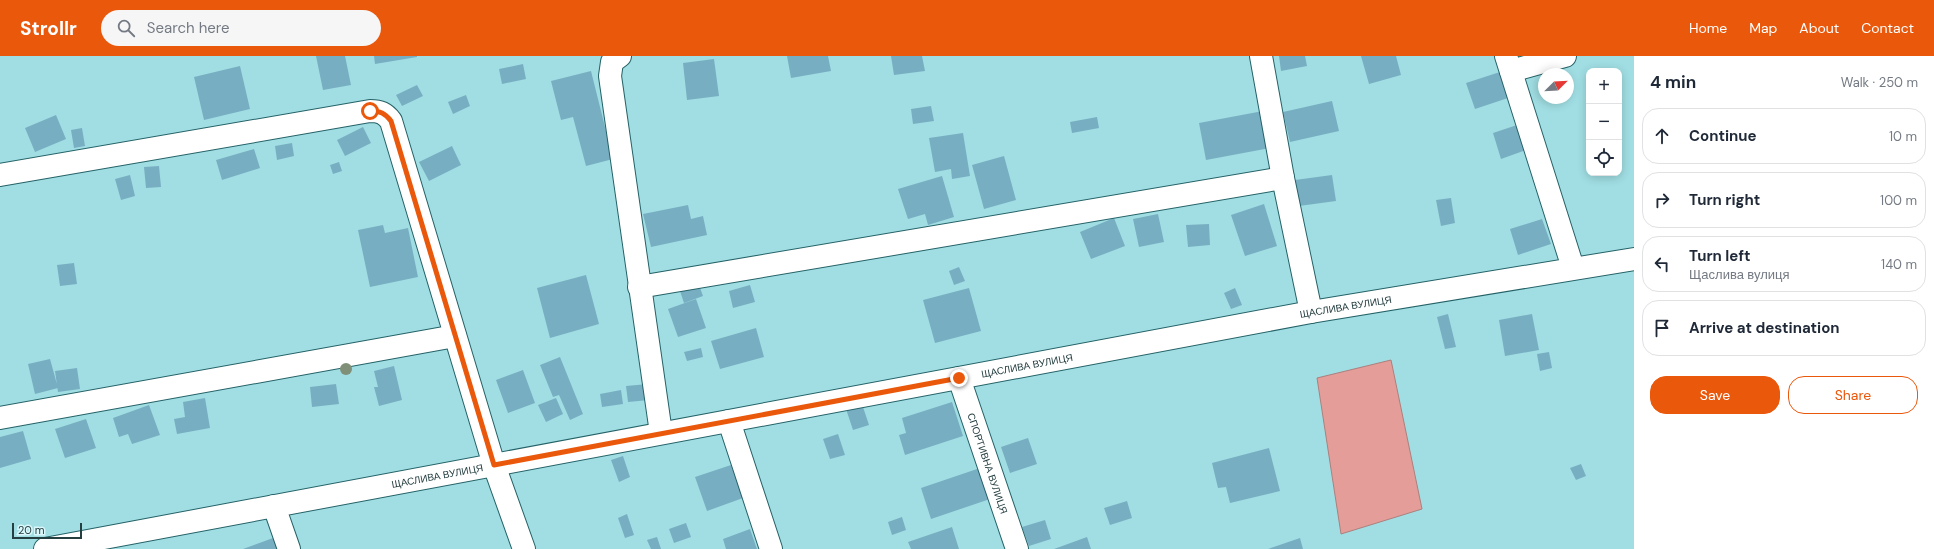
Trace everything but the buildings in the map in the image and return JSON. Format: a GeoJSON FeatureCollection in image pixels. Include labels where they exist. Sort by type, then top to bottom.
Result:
{"type":"FeatureCollection","features":[{"type":"Feature","properties":{"kind":"street"},"geometry":{"type":"LineString","coordinates":[[620,56],[612,62],[610,76],[661,434]]}},
{"type":"Feature","properties":{"kind":"street"},"geometry":{"type":"LineString","coordinates":[[1261,56],[1283,178],[1310,312]]}},
{"type":"Feature","properties":{"kind":"street"},"geometry":{"type":"LineString","coordinates":[[1565,56],[1509,64],[1573,268]]}},
{"type":"Feature","properties":{"kind":"street"},"geometry":{"type":"LineString","coordinates":[[0,175],[378,111],[386,115],[391,121],[494,465],[524,549]]}},
{"type":"Feature","properties":{"kind":"street"},"geometry":{"type":"LineString","coordinates":[[639,287],[1283,178]]}},
{"type":"Feature","properties":{"kind":"street","name":"ЩАСЛИВА ВУЛИЦЯ"},"geometry":{"type":"LineString","coordinates":[[54,548],[1310,312],[1634,259]]}},
{"type":"Feature","properties":{"kind":"street"},"geometry":{"type":"LineString","coordinates":[[0,418],[455,336]]}},
{"type":"Feature","properties":{"kind":"street","name":"СПОРТИВНА ВУЛИЦЯ"},"geometry":{"type":"LineString","coordinates":[[959,378],[1017,549]]}},
{"type":"Feature","properties":{"kind":"street"},"geometry":{"type":"LineString","coordinates":[[729,421],[771,549]]}},
{"type":"Feature","properties":{"kind":"street"},"geometry":{"type":"LineString","coordinates":[[274,506],[289,549]]}},
{"type":"Feature","properties":{"kind":"shaded area"},"geometry":{"type":"Polygon","coordinates":[[[1391,360],[1422,509],[1341,534],[1317,378],[1391,360]]]}},
{"type":"Feature","properties":{"kind":"route"},"geometry":{"type":"LineString","coordinates":[[370,111],[378,111],[386,115],[391,121],[494,465],[959,378]]}}]}
